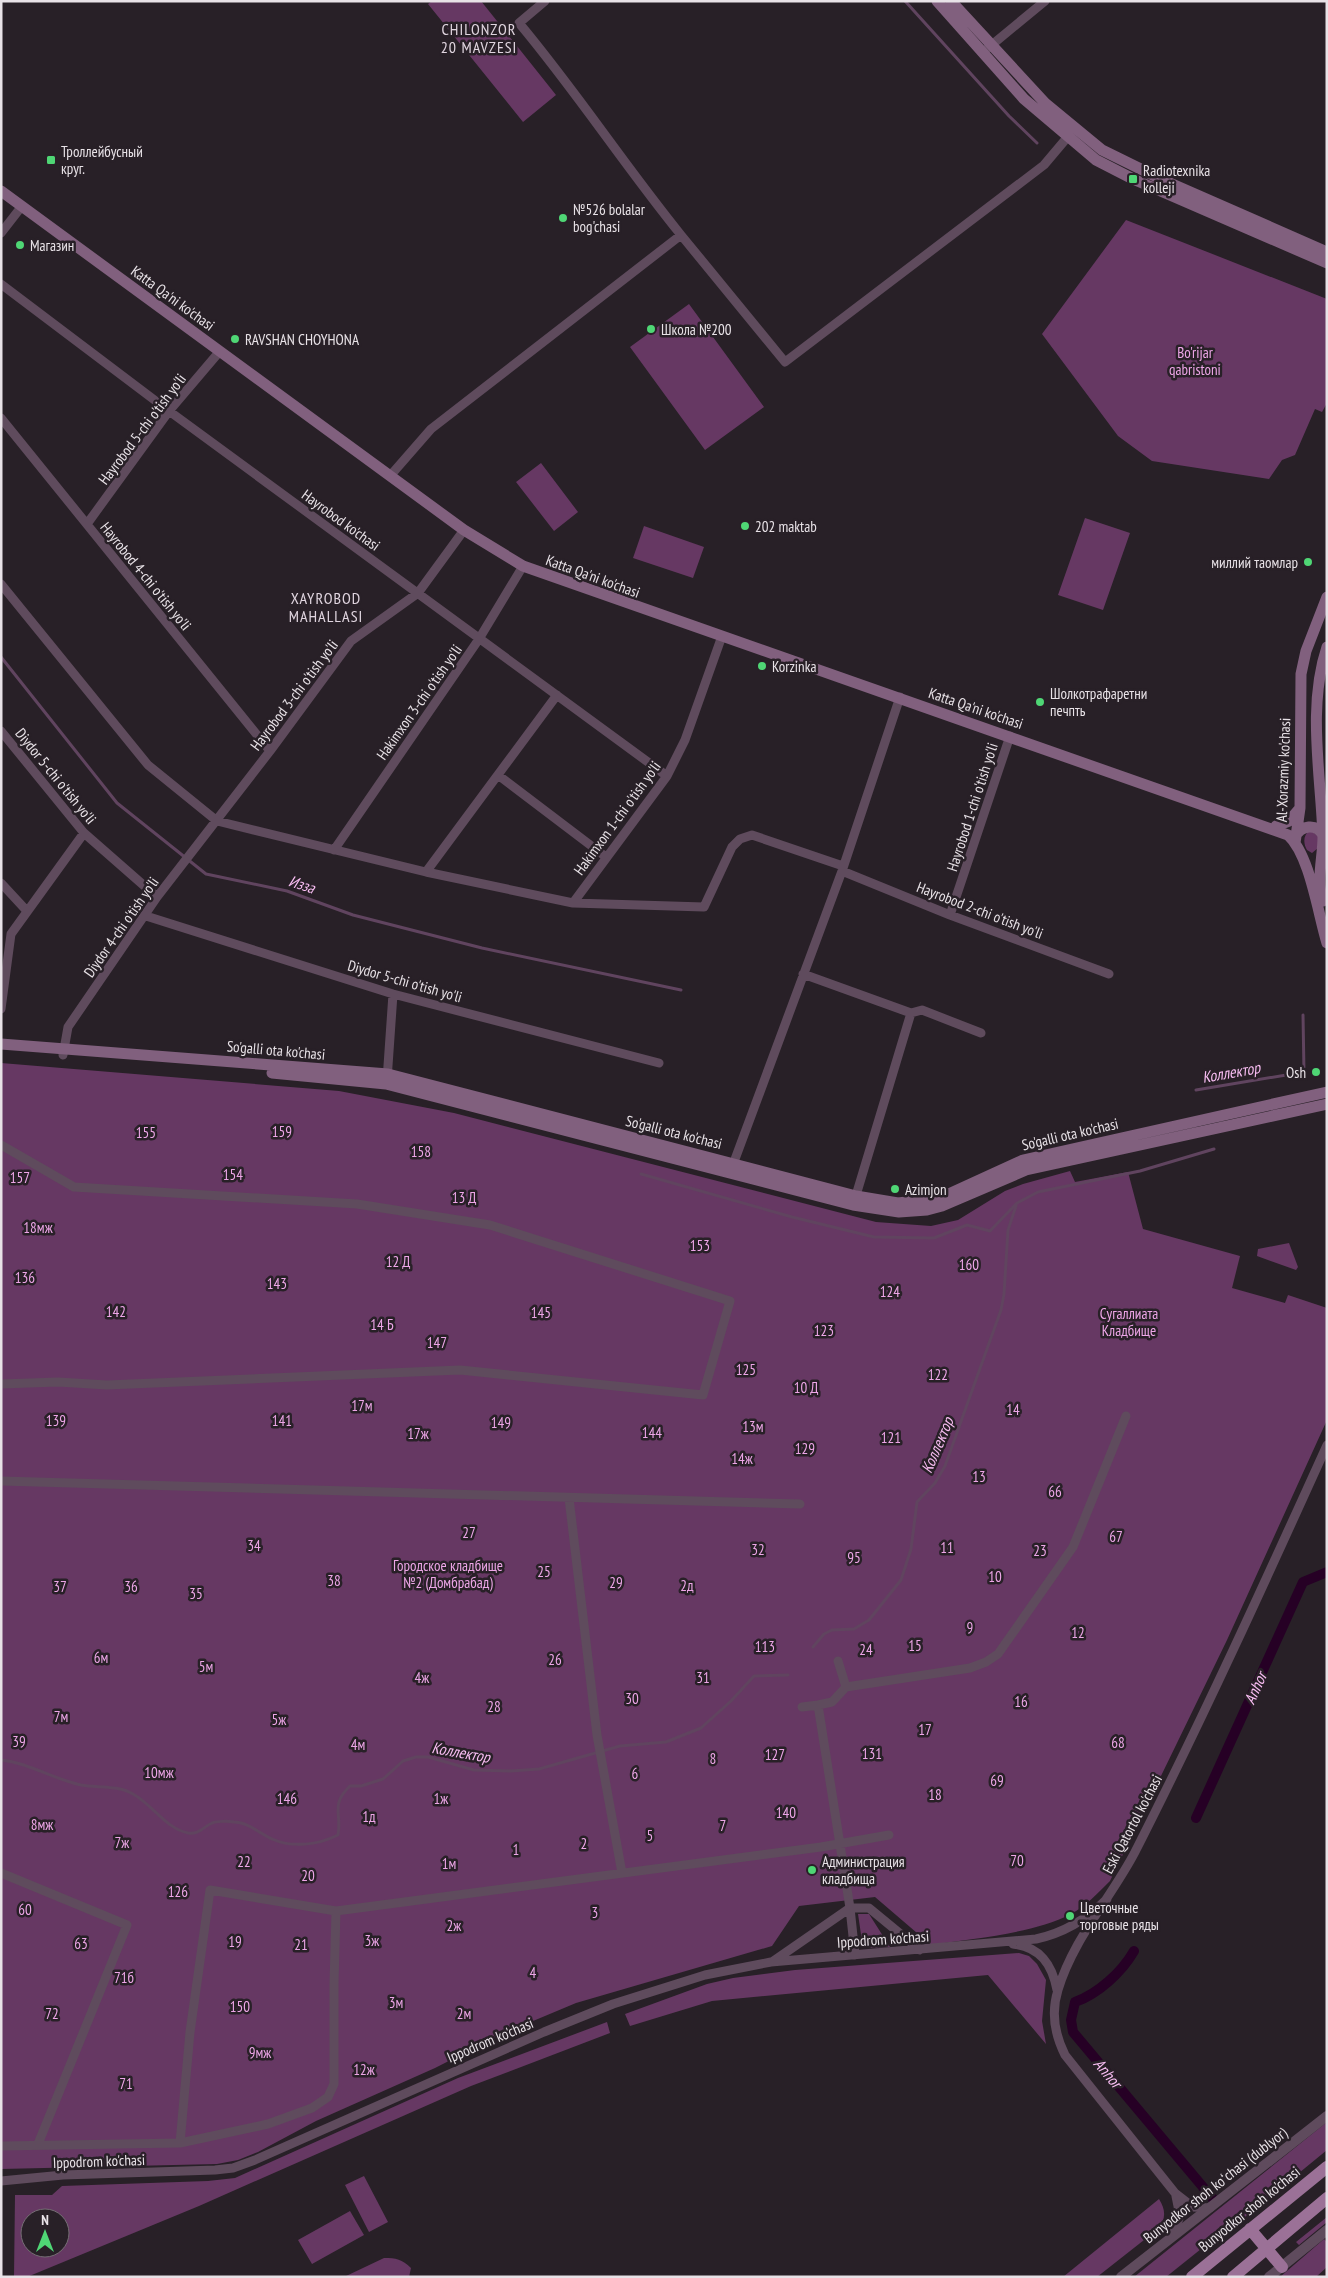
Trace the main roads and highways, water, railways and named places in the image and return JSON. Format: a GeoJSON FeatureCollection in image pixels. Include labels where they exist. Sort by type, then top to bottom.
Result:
{"type":"FeatureCollection","features":[{"type":"Feature","properties":{"kind":"main road"},"geometry":{"type":"LineString","coordinates":[[936,1],[986,49]]}},
{"type":"Feature","properties":{"kind":"main road"},"geometry":{"type":"LineString","coordinates":[[951,1],[1024,99],[1071,134],[1113,170],[1327,263]]}},
{"type":"Feature","properties":{"kind":"main road"},"geometry":{"type":"LineString","coordinates":[[1071,134],[1118,160],[1327,252]]}},
{"type":"Feature","properties":{"kind":"main road","name":"Katta Qa'ni ko'chasi"},"geometry":{"type":"LineString","coordinates":[[1,191],[464,530],[523,566],[1260,824]]}},
{"type":"Feature","properties":{"kind":"main road","name":"Al-Xorazmiy ko'chasi"},"geometry":{"type":"LineString","coordinates":[[1327,597],[1306,651],[1301,674],[1300,808],[1296,835],[1327,943]]}},
{"type":"Feature","properties":{"kind":"main road"},"geometry":{"type":"LineString","coordinates":[[1327,647],[1320,675],[1318,702],[1324,865],[1320,891],[1327,914]]}},
{"type":"Feature","properties":{"kind":"main road"},"geometry":{"type":"LineString","coordinates":[[1276,826],[1289,821],[1300,808]]}},
{"type":"Feature","properties":{"kind":"main road"},"geometry":{"type":"LineString","coordinates":[[1260,824],[1288,835],[1296,835],[1309,827],[1318,829],[1322,835]]}},
{"type":"Feature","properties":{"kind":"main road"},"geometry":{"type":"LineString","coordinates":[[1260,824],[1276,826],[1296,835]]}},
{"type":"Feature","properties":{"kind":"main road"},"geometry":{"type":"LineString","coordinates":[[1300,854],[1313,856],[1322,849]]}},
{"type":"Feature","properties":{"kind":"main road","name":"So'galli ota ko'chasi"},"geometry":{"type":"LineString","coordinates":[[1,1044],[63,1052],[387,1079],[899,1212],[928,1210],[942,1206],[1026,1170],[1327,1104]]}},
{"type":"Feature","properties":{"kind":"main road","name":"So'galli ota ko'chasi"},"geometry":{"type":"LineString","coordinates":[[1,1051],[63,1052]]}},
{"type":"Feature","properties":{"kind":"main road","name":"So'galli ota ko'chasi"},"geometry":{"type":"LineString","coordinates":[[855,1200],[898,1203],[940,1198],[1022,1160],[1327,1092]]}},
{"type":"Feature","properties":{"kind":"main road","name":"Bunyodkor shoh ko'chasi"},"geometry":{"type":"LineString","coordinates":[[1192,2277],[1327,2167]]}},
{"type":"Feature","properties":{"kind":"main road"},"geometry":{"type":"LineString","coordinates":[[1233,2277],[1327,2198]]}},
{"type":"Feature","properties":{"kind":"main road"},"geometry":{"type":"LineString","coordinates":[[1250,2230],[1282,2267]]}},
{"type":"Feature","properties":{"kind":"waterway"},"geometry":{"type":"LineString","coordinates":[[905,1],[1009,116],[1037,143]]}},
{"type":"Feature","properties":{"kind":"waterway","name":"Изза"},"geometry":{"type":"LineString","coordinates":[[1,657],[117,803],[206,874],[287,891],[353,915],[482,948],[681,990]]}},
{"type":"Feature","properties":{"kind":"waterway","name":"Коллектор"},"geometry":{"type":"LineString","coordinates":[[1196,1090],[1304,1072],[1303,1015]]}},
{"type":"Feature","properties":{"kind":"waterway","name":"Коллектор"},"geometry":{"type":"LineString","coordinates":[[641,1174],[792,1217],[874,1237],[934,1238],[967,1225],[990,1231],[1017,1203],[1038,1192],[1140,1171],[1214,1149]]}},
{"type":"Feature","properties":{"kind":"waterway","name":"Коллектор"},"geometry":{"type":"LineString","coordinates":[[813,1647],[824,1634],[832,1630],[854,1629],[869,1620],[901,1580],[911,1549],[917,1502],[935,1483],[945,1466],[1001,1310],[1004,1294],[1008,1230],[1016,1206]]}},
{"type":"Feature","properties":{"kind":"waterway","name":"Anhor"},"geometry":{"type":"LineString","coordinates":[[1196,1818],[1303,1582],[1327,1572]]}},
{"type":"Feature","properties":{"kind":"waterway","name":"Коллектор"},"geometry":{"type":"LineString","coordinates":[[1,1760],[21,1764],[81,1785],[127,1791],[140,1799],[173,1826],[188,1833],[198,1832],[214,1822],[223,1821],[244,1824],[280,1842],[305,1844],[322,1841],[338,1835],[338,1804],[350,1786],[361,1786],[383,1779],[403,1761],[416,1757],[428,1757],[474,1770],[511,1771],[539,1769],[620,1746],[666,1742],[701,1728],[731,1701],[754,1676],[788,1675]]}},
{"type":"Feature","properties":{"kind":"waterway","name":"Anhor"},"geometry":{"type":"LineString","coordinates":[[1134,1951],[1123,1967],[1101,1988],[1075,2002],[1071,2020],[1073,2032],[1213,2199]]}},
{"type":"Feature","properties":{"kind":"place","name":"Троллейбусный круг."},"geometry":{"type":"Point","coordinates":[51,160]}},
{"type":"Feature","properties":{"kind":"place","name":"Radiotexnika kolleji"},"geometry":{"type":"Point","coordinates":[1133,179]}},
{"type":"Feature","properties":{"kind":"place","name":"№526 bolalar bog'chasi"},"geometry":{"type":"Point","coordinates":[563,218]}},
{"type":"Feature","properties":{"kind":"place","name":"Магазин"},"geometry":{"type":"Point","coordinates":[20,245]}},
{"type":"Feature","properties":{"kind":"place","name":"Школа №200"},"geometry":{"type":"Point","coordinates":[651,329]}},
{"type":"Feature","properties":{"kind":"place","name":"RAVSHAN CHOYHONA"},"geometry":{"type":"Point","coordinates":[235,339]}},
{"type":"Feature","properties":{"kind":"place","name":"202 maktab"},"geometry":{"type":"Point","coordinates":[745,526]}},
{"type":"Feature","properties":{"kind":"place","name":"миллий таомлар"},"geometry":{"type":"Point","coordinates":[1308,562]}},
{"type":"Feature","properties":{"kind":"place","name":"Korzinka"},"geometry":{"type":"Point","coordinates":[762,666]}},
{"type":"Feature","properties":{"kind":"place","name":"Шолкотрафаретни печпть"},"geometry":{"type":"Point","coordinates":[1040,702]}},
{"type":"Feature","properties":{"kind":"place","name":"Osh"},"geometry":{"type":"Point","coordinates":[1316,1072]}},
{"type":"Feature","properties":{"kind":"place","name":"Azimjon"},"geometry":{"type":"Point","coordinates":[895,1189]}},
{"type":"Feature","properties":{"kind":"place","name":"Администрация кладбища"},"geometry":{"type":"Point","coordinates":[812,1870]}},
{"type":"Feature","properties":{"kind":"place","name":"Цветочные торговые ряды"},"geometry":{"type":"Point","coordinates":[1070,1916]}},
{"type":"Feature","properties":{"kind":"district","name":"CHILONZOR 20 MAVZESI"},"geometry":{"type":"Point","coordinates":[479,38]}},
{"type":"Feature","properties":{"kind":"district","name":"XAYROBOD MAHALLASI"},"geometry":{"type":"Point","coordinates":[326,607]}},
{"type":"Feature","properties":{"kind":"park label","name":"Bo'rijar qabristoni"},"geometry":{"type":"Point","coordinates":[1195,360]}},
{"type":"Feature","properties":{"kind":"park label","name":"159"},"geometry":{"type":"Point","coordinates":[282,1131]}},
{"type":"Feature","properties":{"kind":"park label","name":"155"},"geometry":{"type":"Point","coordinates":[146,1132]}},
{"type":"Feature","properties":{"kind":"park label","name":"158"},"geometry":{"type":"Point","coordinates":[421,1151]}},
{"type":"Feature","properties":{"kind":"park label","name":"154"},"geometry":{"type":"Point","coordinates":[233,1174]}},
{"type":"Feature","properties":{"kind":"park label","name":"157"},"geometry":{"type":"Point","coordinates":[20,1177]}},
{"type":"Feature","properties":{"kind":"park label","name":"13 Д"},"geometry":{"type":"Point","coordinates":[464,1197]}},
{"type":"Feature","properties":{"kind":"park label","name":"18мж"},"geometry":{"type":"Point","coordinates":[38,1227]}},
{"type":"Feature","properties":{"kind":"park label","name":"153"},"geometry":{"type":"Point","coordinates":[700,1245]}},
{"type":"Feature","properties":{"kind":"park label","name":"12 Д"},"geometry":{"type":"Point","coordinates":[398,1261]}},
{"type":"Feature","properties":{"kind":"park label","name":"160"},"geometry":{"type":"Point","coordinates":[969,1264]}},
{"type":"Feature","properties":{"kind":"park label","name":"136"},"geometry":{"type":"Point","coordinates":[25,1277]}},
{"type":"Feature","properties":{"kind":"park label","name":"143"},"geometry":{"type":"Point","coordinates":[277,1283]}},
{"type":"Feature","properties":{"kind":"park label","name":"124"},"geometry":{"type":"Point","coordinates":[890,1291]}},
{"type":"Feature","properties":{"kind":"park label","name":"142"},"geometry":{"type":"Point","coordinates":[116,1311]}},
{"type":"Feature","properties":{"kind":"park label","name":"145"},"geometry":{"type":"Point","coordinates":[541,1312]}},
{"type":"Feature","properties":{"kind":"park label","name":"Сугаллиата Кладбище"},"geometry":{"type":"Point","coordinates":[1129,1322]}},
{"type":"Feature","properties":{"kind":"park label","name":"14 Б"},"geometry":{"type":"Point","coordinates":[382,1324]}},
{"type":"Feature","properties":{"kind":"park label","name":"123"},"geometry":{"type":"Point","coordinates":[824,1330]}},
{"type":"Feature","properties":{"kind":"park label","name":"147"},"geometry":{"type":"Point","coordinates":[437,1342]}},
{"type":"Feature","properties":{"kind":"park label","name":"125"},"geometry":{"type":"Point","coordinates":[746,1369]}},
{"type":"Feature","properties":{"kind":"park label","name":"122"},"geometry":{"type":"Point","coordinates":[938,1374]}},
{"type":"Feature","properties":{"kind":"park label","name":"10 Д"},"geometry":{"type":"Point","coordinates":[806,1387]}},
{"type":"Feature","properties":{"kind":"park label","name":"17м"},"geometry":{"type":"Point","coordinates":[362,1405]}},
{"type":"Feature","properties":{"kind":"park label","name":"14"},"geometry":{"type":"Point","coordinates":[1013,1409]}},
{"type":"Feature","properties":{"kind":"park label","name":"139"},"geometry":{"type":"Point","coordinates":[56,1420]}},
{"type":"Feature","properties":{"kind":"park label","name":"141"},"geometry":{"type":"Point","coordinates":[282,1420]}},
{"type":"Feature","properties":{"kind":"park label","name":"149"},"geometry":{"type":"Point","coordinates":[501,1422]}},
{"type":"Feature","properties":{"kind":"park label","name":"13м"},"geometry":{"type":"Point","coordinates":[753,1426]}},
{"type":"Feature","properties":{"kind":"park label","name":"144"},"geometry":{"type":"Point","coordinates":[652,1432]}},
{"type":"Feature","properties":{"kind":"park label","name":"17ж"},"geometry":{"type":"Point","coordinates":[418,1433]}},
{"type":"Feature","properties":{"kind":"park label","name":"121"},"geometry":{"type":"Point","coordinates":[891,1437]}},
{"type":"Feature","properties":{"kind":"park label","name":"129"},"geometry":{"type":"Point","coordinates":[805,1448]}},
{"type":"Feature","properties":{"kind":"park label","name":"14ж"},"geometry":{"type":"Point","coordinates":[742,1458]}},
{"type":"Feature","properties":{"kind":"park label","name":"13"},"geometry":{"type":"Point","coordinates":[979,1476]}},
{"type":"Feature","properties":{"kind":"park label","name":"66"},"geometry":{"type":"Point","coordinates":[1055,1491]}},
{"type":"Feature","properties":{"kind":"park label","name":"27"},"geometry":{"type":"Point","coordinates":[469,1532]}},
{"type":"Feature","properties":{"kind":"park label","name":"67"},"geometry":{"type":"Point","coordinates":[1116,1536]}},
{"type":"Feature","properties":{"kind":"park label","name":"34"},"geometry":{"type":"Point","coordinates":[254,1545]}},
{"type":"Feature","properties":{"kind":"park label","name":"11"},"geometry":{"type":"Point","coordinates":[947,1547]}},
{"type":"Feature","properties":{"kind":"park label","name":"32"},"geometry":{"type":"Point","coordinates":[758,1549]}},
{"type":"Feature","properties":{"kind":"park label","name":"23"},"geometry":{"type":"Point","coordinates":[1040,1550]}},
{"type":"Feature","properties":{"kind":"park label","name":"95"},"geometry":{"type":"Point","coordinates":[854,1557]}},
{"type":"Feature","properties":{"kind":"park label","name":"25"},"geometry":{"type":"Point","coordinates":[544,1571]}},
{"type":"Feature","properties":{"kind":"park label","name":"Городское кладбище №2 (Домбрабад)"},"geometry":{"type":"Point","coordinates":[448,1574]}},
{"type":"Feature","properties":{"kind":"park label","name":"10"},"geometry":{"type":"Point","coordinates":[995,1576]}},
{"type":"Feature","properties":{"kind":"park label","name":"38"},"geometry":{"type":"Point","coordinates":[334,1580]}},
{"type":"Feature","properties":{"kind":"park label","name":"29"},"geometry":{"type":"Point","coordinates":[616,1582]}},
{"type":"Feature","properties":{"kind":"park label","name":"2д"},"geometry":{"type":"Point","coordinates":[687,1585]}},
{"type":"Feature","properties":{"kind":"park label","name":"37"},"geometry":{"type":"Point","coordinates":[60,1586]}},
{"type":"Feature","properties":{"kind":"park label","name":"36"},"geometry":{"type":"Point","coordinates":[131,1586]}},
{"type":"Feature","properties":{"kind":"park label","name":"35"},"geometry":{"type":"Point","coordinates":[196,1593]}},
{"type":"Feature","properties":{"kind":"park label","name":"9"},"geometry":{"type":"Point","coordinates":[970,1627]}},
{"type":"Feature","properties":{"kind":"park label","name":"12"},"geometry":{"type":"Point","coordinates":[1078,1632]}},
{"type":"Feature","properties":{"kind":"park label","name":"15"},"geometry":{"type":"Point","coordinates":[915,1645]}},
{"type":"Feature","properties":{"kind":"park label","name":"113"},"geometry":{"type":"Point","coordinates":[765,1646]}},
{"type":"Feature","properties":{"kind":"park label","name":"24"},"geometry":{"type":"Point","coordinates":[866,1649]}},
{"type":"Feature","properties":{"kind":"park label","name":"6м"},"geometry":{"type":"Point","coordinates":[101,1657]}},
{"type":"Feature","properties":{"kind":"park label","name":"26"},"geometry":{"type":"Point","coordinates":[555,1659]}},
{"type":"Feature","properties":{"kind":"park label","name":"5м"},"geometry":{"type":"Point","coordinates":[206,1666]}},
{"type":"Feature","properties":{"kind":"park label","name":"4ж"},"geometry":{"type":"Point","coordinates":[422,1677]}},
{"type":"Feature","properties":{"kind":"park label","name":"31"},"geometry":{"type":"Point","coordinates":[703,1677]}},
{"type":"Feature","properties":{"kind":"park label","name":"30"},"geometry":{"type":"Point","coordinates":[632,1698]}},
{"type":"Feature","properties":{"kind":"park label","name":"16"},"geometry":{"type":"Point","coordinates":[1021,1701]}},
{"type":"Feature","properties":{"kind":"park label","name":"28"},"geometry":{"type":"Point","coordinates":[494,1706]}},
{"type":"Feature","properties":{"kind":"park label","name":"7м"},"geometry":{"type":"Point","coordinates":[61,1716]}},
{"type":"Feature","properties":{"kind":"park label","name":"5ж"},"geometry":{"type":"Point","coordinates":[279,1719]}},
{"type":"Feature","properties":{"kind":"park label","name":"17"},"geometry":{"type":"Point","coordinates":[925,1729]}},
{"type":"Feature","properties":{"kind":"park label","name":"39"},"geometry":{"type":"Point","coordinates":[19,1741]}},
{"type":"Feature","properties":{"kind":"park label","name":"68"},"geometry":{"type":"Point","coordinates":[1118,1742]}},
{"type":"Feature","properties":{"kind":"park label","name":"4м"},"geometry":{"type":"Point","coordinates":[358,1744]}},
{"type":"Feature","properties":{"kind":"park label","name":"131"},"geometry":{"type":"Point","coordinates":[872,1753]}},
{"type":"Feature","properties":{"kind":"park label","name":"127"},"geometry":{"type":"Point","coordinates":[775,1754]}},
{"type":"Feature","properties":{"kind":"park label","name":"8"},"geometry":{"type":"Point","coordinates":[713,1758]}},
{"type":"Feature","properties":{"kind":"park label","name":"10мж"},"geometry":{"type":"Point","coordinates":[159,1772]}},
{"type":"Feature","properties":{"kind":"park label","name":"6"},"geometry":{"type":"Point","coordinates":[635,1773]}},
{"type":"Feature","properties":{"kind":"park label","name":"69"},"geometry":{"type":"Point","coordinates":[997,1780]}},
{"type":"Feature","properties":{"kind":"park label","name":"18"},"geometry":{"type":"Point","coordinates":[935,1794]}},
{"type":"Feature","properties":{"kind":"park label","name":"146"},"geometry":{"type":"Point","coordinates":[287,1798]}},
{"type":"Feature","properties":{"kind":"park label","name":"1ж"},"geometry":{"type":"Point","coordinates":[441,1798]}},
{"type":"Feature","properties":{"kind":"park label","name":"140"},"geometry":{"type":"Point","coordinates":[786,1812]}},
{"type":"Feature","properties":{"kind":"park label","name":"1д"},"geometry":{"type":"Point","coordinates":[369,1816]}},
{"type":"Feature","properties":{"kind":"park label","name":"8мж"},"geometry":{"type":"Point","coordinates":[42,1824]}},
{"type":"Feature","properties":{"kind":"park label","name":"7"},"geometry":{"type":"Point","coordinates":[723,1825]}},
{"type":"Feature","properties":{"kind":"park label","name":"5"},"geometry":{"type":"Point","coordinates":[650,1835]}},
{"type":"Feature","properties":{"kind":"park label","name":"7ж"},"geometry":{"type":"Point","coordinates":[122,1842]}},
{"type":"Feature","properties":{"kind":"park label","name":"2"},"geometry":{"type":"Point","coordinates":[584,1843]}},
{"type":"Feature","properties":{"kind":"park label","name":"1"},"geometry":{"type":"Point","coordinates":[516,1849]}},
{"type":"Feature","properties":{"kind":"park label","name":"70"},"geometry":{"type":"Point","coordinates":[1017,1860]}},
{"type":"Feature","properties":{"kind":"park label","name":"22"},"geometry":{"type":"Point","coordinates":[244,1861]}},
{"type":"Feature","properties":{"kind":"park label","name":"1м"},"geometry":{"type":"Point","coordinates":[449,1863]}},
{"type":"Feature","properties":{"kind":"park label","name":"20"},"geometry":{"type":"Point","coordinates":[308,1875]}},
{"type":"Feature","properties":{"kind":"park label","name":"126"},"geometry":{"type":"Point","coordinates":[178,1891]}},
{"type":"Feature","properties":{"kind":"park label","name":"60"},"geometry":{"type":"Point","coordinates":[25,1909]}},
{"type":"Feature","properties":{"kind":"park label","name":"3"},"geometry":{"type":"Point","coordinates":[595,1912]}},
{"type":"Feature","properties":{"kind":"park label","name":"2ж"},"geometry":{"type":"Point","coordinates":[454,1925]}},
{"type":"Feature","properties":{"kind":"park label","name":"3ж"},"geometry":{"type":"Point","coordinates":[372,1940]}},
{"type":"Feature","properties":{"kind":"park label","name":"19"},"geometry":{"type":"Point","coordinates":[235,1941]}},
{"type":"Feature","properties":{"kind":"park label","name":"63"},"geometry":{"type":"Point","coordinates":[81,1943]}},
{"type":"Feature","properties":{"kind":"park label","name":"21"},"geometry":{"type":"Point","coordinates":[301,1944]}},
{"type":"Feature","properties":{"kind":"park label","name":"4"},"geometry":{"type":"Point","coordinates":[533,1972]}},
{"type":"Feature","properties":{"kind":"park label","name":"71б"},"geometry":{"type":"Point","coordinates":[124,1977]}},
{"type":"Feature","properties":{"kind":"park label","name":"3м"},"geometry":{"type":"Point","coordinates":[396,2002]}},
{"type":"Feature","properties":{"kind":"park label","name":"150"},"geometry":{"type":"Point","coordinates":[240,2006]}},
{"type":"Feature","properties":{"kind":"park label","name":"72"},"geometry":{"type":"Point","coordinates":[52,2013]}},
{"type":"Feature","properties":{"kind":"park label","name":"2м"},"geometry":{"type":"Point","coordinates":[464,2013]}},
{"type":"Feature","properties":{"kind":"park label","name":"9мж"},"geometry":{"type":"Point","coordinates":[260,2052]}},
{"type":"Feature","properties":{"kind":"park label","name":"12ж"},"geometry":{"type":"Point","coordinates":[364,2069]}},
{"type":"Feature","properties":{"kind":"park label","name":"71"},"geometry":{"type":"Point","coordinates":[126,2083]}}]}
